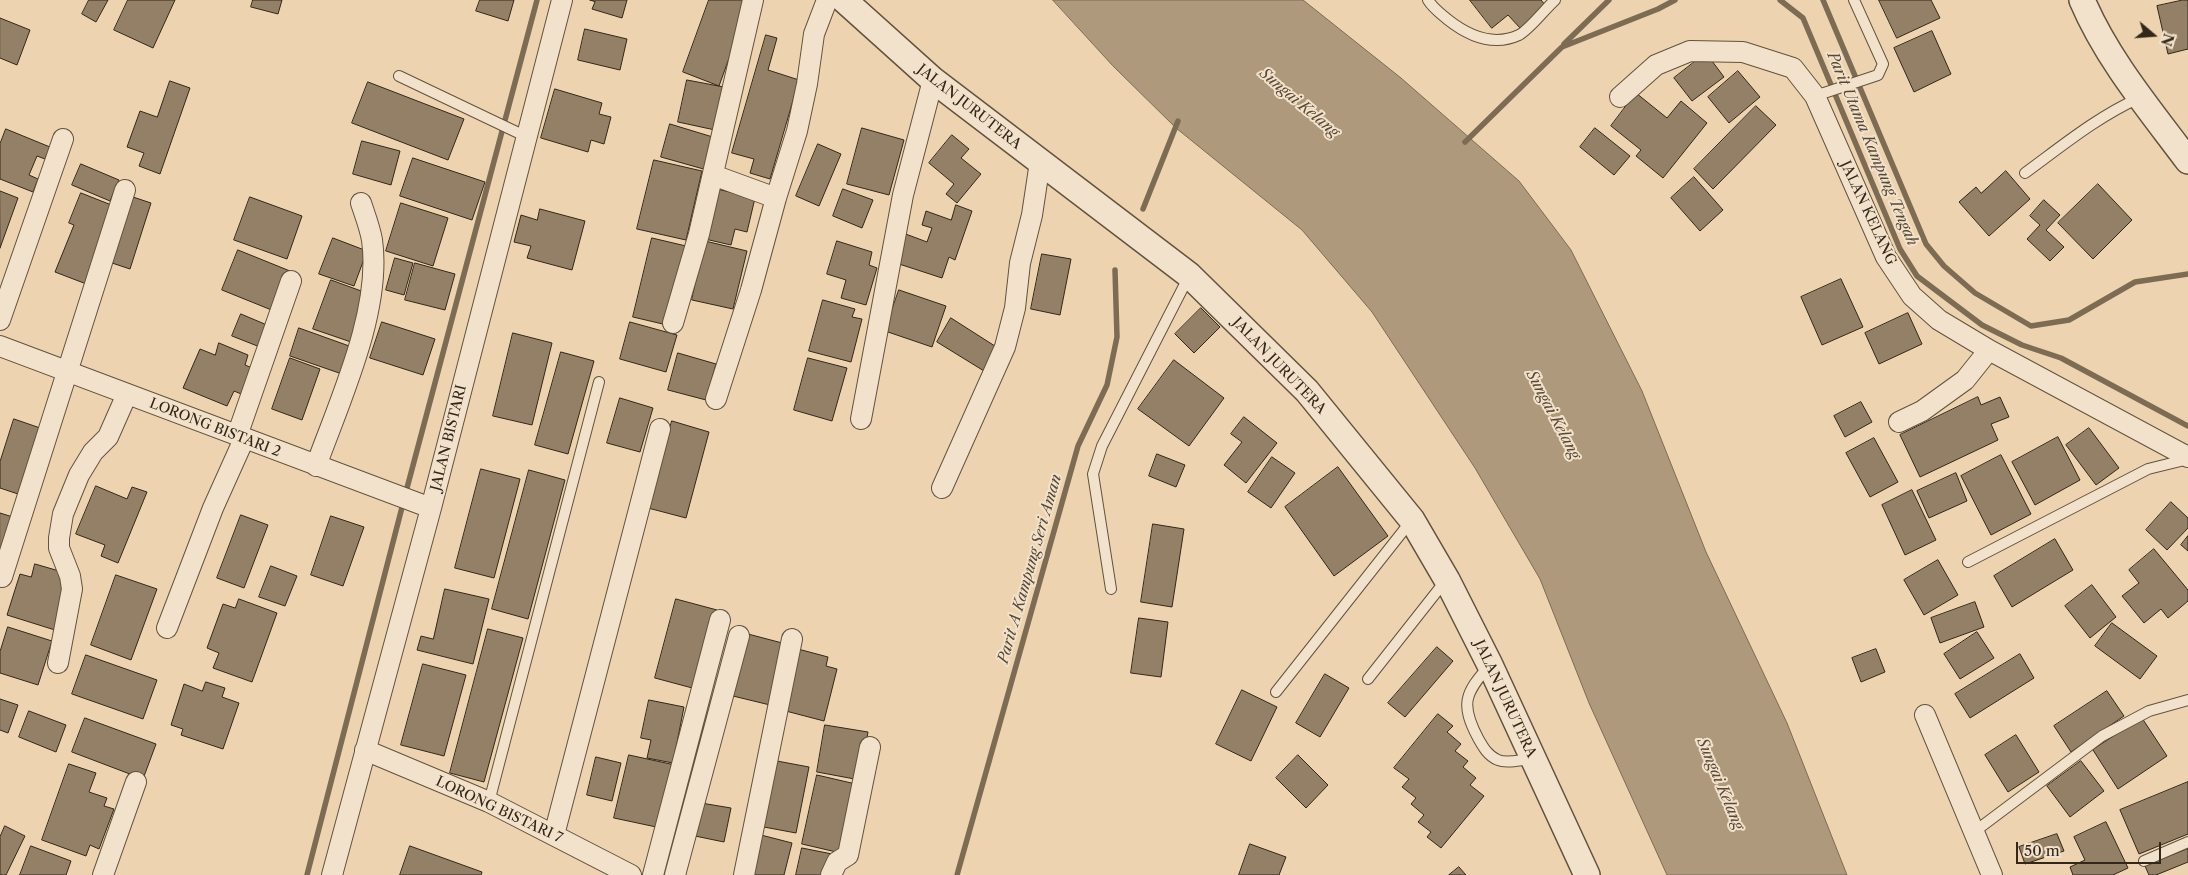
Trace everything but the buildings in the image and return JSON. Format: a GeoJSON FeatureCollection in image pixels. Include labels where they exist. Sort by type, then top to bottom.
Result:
{"type":"FeatureCollection","features":[{"type":"Feature","properties":{"kind":"street","name":"JALAN BISTARI"},"geometry":{"type":"LineString","coordinates":[[332,875],[365,750],[424,506],[521,134],[562,0]]}},
{"type":"Feature","properties":{"kind":"street"},"geometry":{"type":"LineString","coordinates":[[673,324],[699,234],[753,0]]}},
{"type":"Feature","properties":{"kind":"street"},"geometry":{"type":"LineString","coordinates":[[716,399],[752,290],[776,198],[797,131],[807,84],[814,34],[827,0]]}},
{"type":"Feature","properties":{"kind":"street","name":"JALAN JURUTERA"},"geometry":{"type":"LineString","coordinates":[[844,0],[933,80],[1189,275],[1307,391],[1412,520],[1447,580],[1490,665],[1587,875]]}},
{"type":"Feature","properties":{"kind":"street"},"geometry":{"type":"LineString","coordinates":[[2082,0],[2094,29],[2140,98],[2188,161]]}},
{"type":"Feature","properties":{"kind":"street","name":"JALAN KELANG"},"geometry":{"type":"LineString","coordinates":[[1620,97],[1656,65],[1690,51],[1743,52],[1793,68],[1816,96],[1886,257],[1912,296],[1939,320],[1988,350],[2188,458]]}},
{"type":"Feature","properties":{"kind":"street"},"geometry":{"type":"LineString","coordinates":[[860,419],[903,195],[933,80]]}},
{"type":"Feature","properties":{"kind":"street"},"geometry":{"type":"LineString","coordinates":[[0,320],[63,140]]}},
{"type":"Feature","properties":{"kind":"street"},"geometry":{"type":"LineString","coordinates":[[942,488],[1005,347],[1015,308],[1020,263],[1032,216],[1040,162]]}},
{"type":"Feature","properties":{"kind":"street"},"geometry":{"type":"LineString","coordinates":[[713,175],[776,198]]}},
{"type":"Feature","properties":{"kind":"street"},"geometry":{"type":"LineString","coordinates":[[2,577],[125,190]]}},
{"type":"Feature","properties":{"kind":"street"},"geometry":{"type":"LineString","coordinates":[[316,466],[354,362],[367,314],[374,270],[372,239],[361,203]]}},
{"type":"Feature","properties":{"kind":"street"},"geometry":{"type":"LineString","coordinates":[[167,628],[240,438],[291,281]]}},
{"type":"Feature","properties":{"kind":"street","name":"LORONG BISTARI 2"},"geometry":{"type":"LineString","coordinates":[[0,346],[424,506]]}},
{"type":"Feature","properties":{"kind":"street"},"geometry":{"type":"LineString","coordinates":[[1899,422],[1922,411],[1965,380],[1988,350]]}},
{"type":"Feature","properties":{"kind":"street"},"geometry":{"type":"LineString","coordinates":[[58,663],[72,589],[72,581],[59,548],[58,538],[63,514],[79,475],[93,452],[108,437],[127,394]]}},
{"type":"Feature","properties":{"kind":"street"},"geometry":{"type":"LineString","coordinates":[[554,835],[660,430]]}},
{"type":"Feature","properties":{"kind":"street"},"geometry":{"type":"LineString","coordinates":[[653,875],[720,620]]}},
{"type":"Feature","properties":{"kind":"street"},"geometry":{"type":"LineString","coordinates":[[675,875],[739,636]]}},
{"type":"Feature","properties":{"kind":"street"},"geometry":{"type":"LineString","coordinates":[[744,875],[792,639]]}},
{"type":"Feature","properties":{"kind":"street"},"geometry":{"type":"LineString","coordinates":[[1925,715],[1992,875]]}},
{"type":"Feature","properties":{"kind":"street"},"geometry":{"type":"LineString","coordinates":[[831,875],[837,862],[848,855],[870,747]]}},
{"type":"Feature","properties":{"kind":"street","name":"LORONG BISTARI 7"},"geometry":{"type":"LineString","coordinates":[[365,750],[489,802],[631,875]]}},
{"type":"Feature","properties":{"kind":"street"},"geometry":{"type":"LineString","coordinates":[[103,875],[136,782]]}},
{"type":"Feature","properties":{"kind":"lane"},"geometry":{"type":"LineString","coordinates":[[1428,0],[1432,6],[1462,31],[1489,40],[1503,40],[1520,34],[1555,0]]}},
{"type":"Feature","properties":{"kind":"lane"},"geometry":{"type":"LineString","coordinates":[[1816,96],[1878,75],[1883,64],[1854,0]]}},
{"type":"Feature","properties":{"kind":"lane"},"geometry":{"type":"LineString","coordinates":[[399,76],[521,134]]}},
{"type":"Feature","properties":{"kind":"lane"},"geometry":{"type":"LineString","coordinates":[[2024,173],[2092,123],[2117,108],[2140,98]]}},
{"type":"Feature","properties":{"kind":"lane"},"geometry":{"type":"LineString","coordinates":[[1111,589],[1094,474],[1102,446],[1130,387],[1154,346],[1189,275]]}},
{"type":"Feature","properties":{"kind":"lane"},"geometry":{"type":"LineString","coordinates":[[489,802],[599,382]]}},
{"type":"Feature","properties":{"kind":"lane"},"geometry":{"type":"LineString","coordinates":[[1968,562],[2148,469],[2188,458]]}},
{"type":"Feature","properties":{"kind":"lane"},"geometry":{"type":"LineString","coordinates":[[1276,692],[1412,520]]}},
{"type":"Feature","properties":{"kind":"lane"},"geometry":{"type":"LineString","coordinates":[[1368,679],[1447,580]]}},
{"type":"Feature","properties":{"kind":"lane"},"geometry":{"type":"LineString","coordinates":[[1490,665],[1472,686],[1467,702],[1468,720],[1489,754],[1500,761],[1533,758]]}},
{"type":"Feature","properties":{"kind":"lane"},"geometry":{"type":"LineString","coordinates":[[1974,832],[2102,736],[2149,711],[2188,700]]}},
{"type":"Feature","properties":{"kind":"lane"},"geometry":{"type":"LineString","coordinates":[[2144,861],[2188,842]]}},
{"type":"Feature","properties":{"kind":"water","name":"Sungai Kelang"},"geometry":{"type":"Polygon","coordinates":[[[1053,0],[1303,0],[1401,78],[1519,181],[1571,250],[1642,391],[1706,552],[1787,723],[1847,875],[1667,875],[1589,703],[1540,579],[1475,468],[1372,312],[1302,230],[1176,128],[1113,66],[1053,0]]]}},
{"type":"Feature","properties":{"kind":"waterway"},"geometry":{"type":"LineString","coordinates":[[307,875],[407,488],[537,0]]}},
{"type":"Feature","properties":{"kind":"waterway"},"geometry":{"type":"LineString","coordinates":[[1564,44],[1609,0]]}},
{"type":"Feature","properties":{"kind":"waterway","name":"Parit Utama Kampung Tengah"},"geometry":{"type":"LineString","coordinates":[[1465,142],[1562,47],[1658,9],[1675,0]]}},
{"type":"Feature","properties":{"kind":"waterway","name":"Parit Utama Kampung Tengah"},"geometry":{"type":"LineString","coordinates":[[1780,0],[1803,18],[1900,249],[1917,276],[1982,325],[2022,345],[2061,358],[2188,426]]}},
{"type":"Feature","properties":{"kind":"waterway"},"geometry":{"type":"LineString","coordinates":[[1823,0],[1926,244],[1944,266],[1975,293],[2031,326],[2069,320],[2135,282],[2188,274]]}},
{"type":"Feature","properties":{"kind":"waterway","name":"Parit A Kampung Seri Aman"},"geometry":{"type":"LineString","coordinates":[[1143,209],[1178,121]]}},
{"type":"Feature","properties":{"kind":"waterway","name":"Parit A Kampung Seri Aman"},"geometry":{"type":"LineString","coordinates":[[957,875],[1078,446],[1107,385],[1117,337],[1115,270]]}}]}
